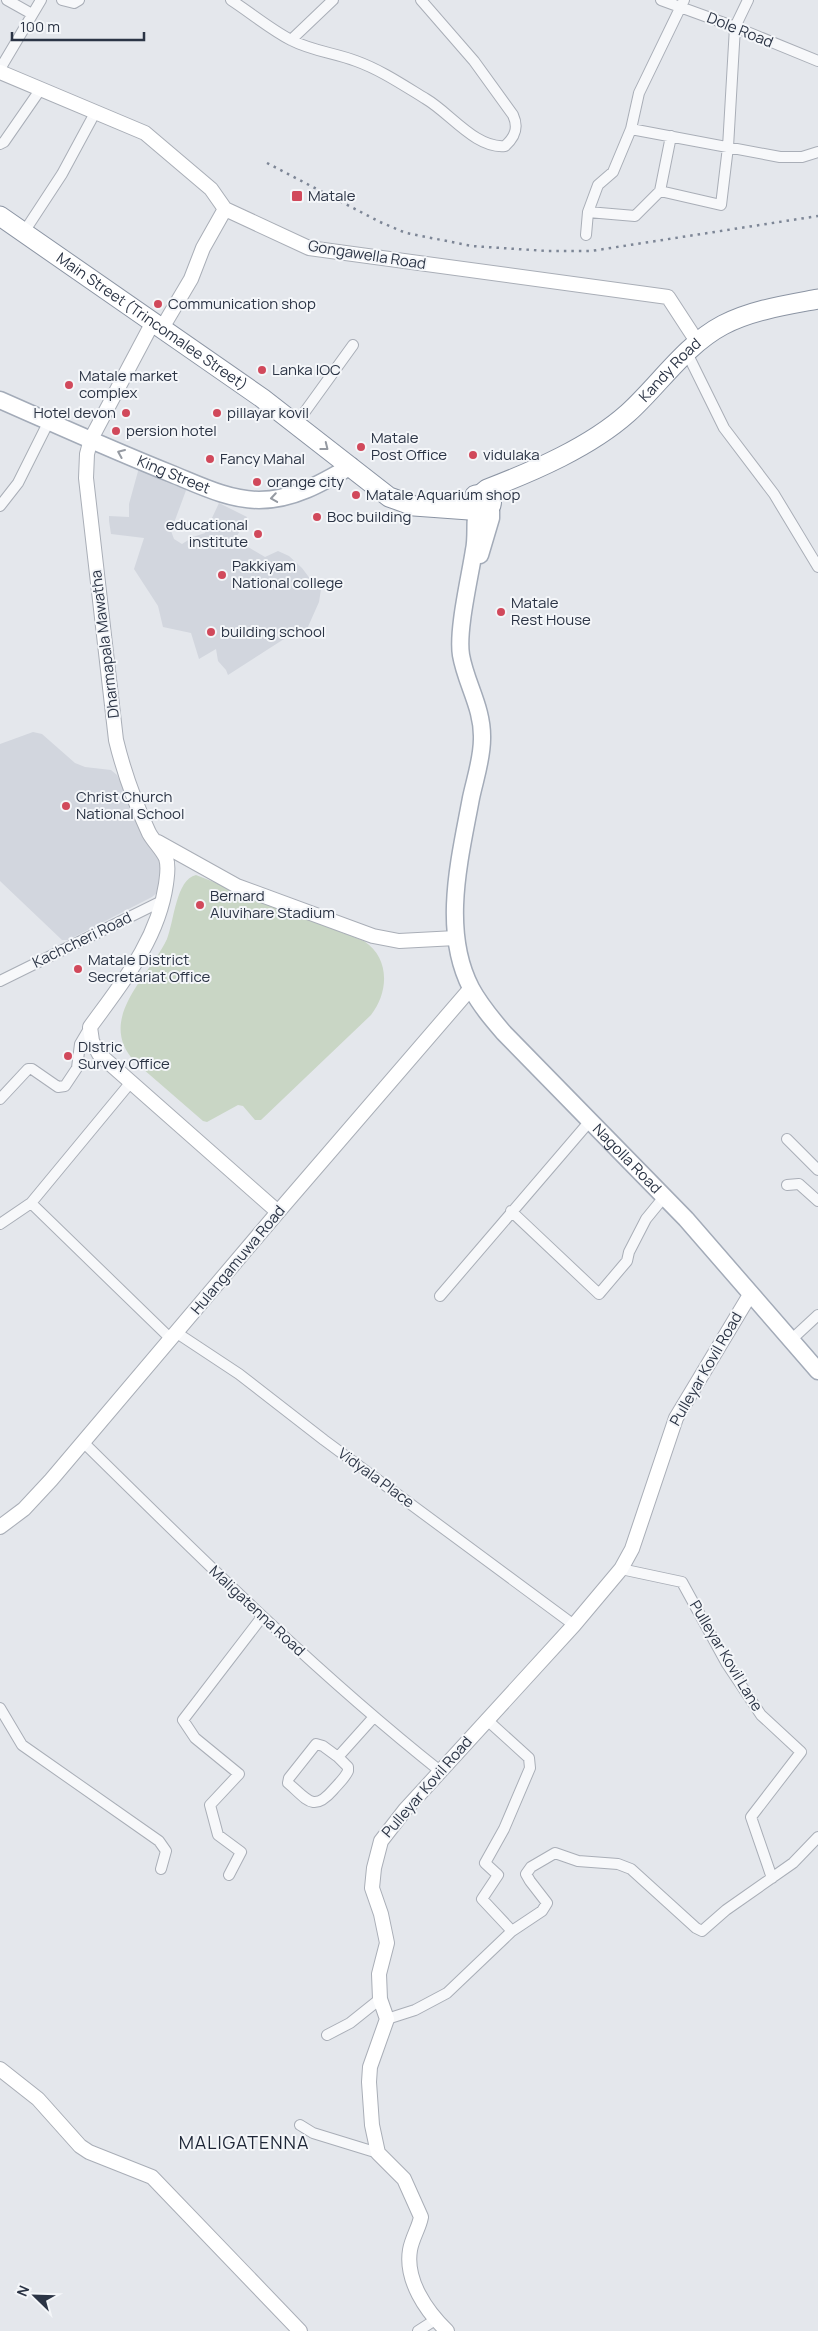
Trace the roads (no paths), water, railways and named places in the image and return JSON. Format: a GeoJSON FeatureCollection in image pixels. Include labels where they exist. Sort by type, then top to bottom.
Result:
{"type":"FeatureCollection","features":[{"type":"Feature","properties":{"kind":"highway","name":"Main Street (Trincomalee Street)"},"geometry":{"type":"LineString","coordinates":[[0,216],[296,424],[351,466]]}},
{"type":"Feature","properties":{"kind":"highway","name":"Kandy Road"},"geometry":{"type":"LineString","coordinates":[[351,466],[398,501],[414,506],[443,507],[483,503],[487,489],[534,469],[609,428],[642,400],[693,348],[712,332],[735,319],[818,298]]}},
{"type":"Feature","properties":{"kind":"main road","name":"King Street"},"geometry":{"type":"LineString","coordinates":[[0,400],[183,478],[246,500],[280,498],[302,491],[317,486],[351,466]]}},
{"type":"Feature","properties":{"kind":"main road","name":"Nagolla Road"},"geometry":{"type":"LineString","coordinates":[[483,503],[475,520],[476,540],[461,633],[461,653],[477,702],[482,742],[464,834],[458,878],[455,915],[456,938],[463,968],[471,988],[504,1034],[664,1197],[751,1293],[818,1371]]}},
{"type":"Feature","properties":{"kind":"street"},"geometry":{"type":"LineString","coordinates":[[7,0],[32,14]]}},
{"type":"Feature","properties":{"kind":"street"},"geometry":{"type":"LineString","coordinates":[[41,0],[0,71],[40,90],[96,111],[144,133],[211,189],[225,210]]}},
{"type":"Feature","properties":{"kind":"street"},"geometry":{"type":"LineString","coordinates":[[62,0],[74,3],[80,0]]}},
{"type":"Feature","properties":{"kind":"street"},"geometry":{"type":"LineString","coordinates":[[231,0],[291,40],[318,50],[356,60],[383,73],[438,106],[480,141],[490,146],[505,146],[512,140],[516,130],[517,123],[513,115],[474,61],[420,0]]}},
{"type":"Feature","properties":{"kind":"street"},"geometry":{"type":"LineString","coordinates":[[291,40],[333,0]]}},
{"type":"Feature","properties":{"kind":"street","name":"Dole Road"},"geometry":{"type":"LineString","coordinates":[[661,0],[683,3],[735,27],[818,61]]}},
{"type":"Feature","properties":{"kind":"street"},"geometry":{"type":"LineString","coordinates":[[660,191],[722,204],[728,148],[735,27],[748,0]]}},
{"type":"Feature","properties":{"kind":"street"},"geometry":{"type":"LineString","coordinates":[[586,235],[588,212],[598,184],[613,172],[631,129],[640,93],[683,3]]}},
{"type":"Feature","properties":{"kind":"street"},"geometry":{"type":"LineString","coordinates":[[0,144],[4,142],[40,90]]}},
{"type":"Feature","properties":{"kind":"street"},"geometry":{"type":"LineString","coordinates":[[24,232],[62,174],[96,111]]}},
{"type":"Feature","properties":{"kind":"street"},"geometry":{"type":"LineString","coordinates":[[631,129],[780,156],[802,157],[818,152]]}},
{"type":"Feature","properties":{"kind":"street"},"geometry":{"type":"LineString","coordinates":[[588,212],[635,216],[660,191],[671,136]]}},
{"type":"Feature","properties":{"kind":"street","name":"Dharmapala Mawatha"},"geometry":{"type":"LineString","coordinates":[[90,1027],[140,957],[154,928],[164,900],[168,867],[165,856],[155,841],[126,778],[116,740],[87,490],[87,454],[91,439],[157,325],[191,279],[203,248],[225,210]]}},
{"type":"Feature","properties":{"kind":"street","name":"Gongawella Road"},"geometry":{"type":"LineString","coordinates":[[225,210],[309,248],[668,297],[693,348]]}},
{"type":"Feature","properties":{"kind":"street"},"geometry":{"type":"LineString","coordinates":[[296,424],[353,345]]}},
{"type":"Feature","properties":{"kind":"street"},"geometry":{"type":"LineString","coordinates":[[693,348],[724,428],[774,494],[818,567]]}},
{"type":"Feature","properties":{"kind":"street"},"geometry":{"type":"LineString","coordinates":[[0,506],[18,483],[49,421]]}},
{"type":"Feature","properties":{"kind":"street"},"geometry":{"type":"LineString","coordinates":[[155,841],[237,886],[373,936],[399,941],[456,938]]}},
{"type":"Feature","properties":{"kind":"street","name":"Kachcheri Road"},"geometry":{"type":"LineString","coordinates":[[0,981],[164,900]]}},
{"type":"Feature","properties":{"kind":"street","name":"Hulangamuwa Road"},"geometry":{"type":"LineString","coordinates":[[0,1527],[24,1509],[83,1442],[471,988]]}},
{"type":"Feature","properties":{"kind":"street"},"geometry":{"type":"LineString","coordinates":[[90,1027],[92,1041],[99,1054],[278,1212]]}},
{"type":"Feature","properties":{"kind":"street"},"geometry":{"type":"LineString","coordinates":[[0,1099],[28,1068],[58,1087],[64,1086],[77,1068],[80,1044],[90,1027]]}},
{"type":"Feature","properties":{"kind":"street"},"geometry":{"type":"LineString","coordinates":[[0,1224],[31,1203],[131,1082]]}},
{"type":"Feature","properties":{"kind":"street"},"geometry":{"type":"LineString","coordinates":[[440,1296],[590,1121]]}},
{"type":"Feature","properties":{"kind":"street"},"geometry":{"type":"LineString","coordinates":[[787,1139],[818,1170]]}},
{"type":"Feature","properties":{"kind":"street"},"geometry":{"type":"LineString","coordinates":[[787,1185],[799,1184],[818,1202]]}},
{"type":"Feature","properties":{"kind":"street"},"geometry":{"type":"LineString","coordinates":[[511,1211],[599,1294],[627,1261],[629,1252],[646,1219],[664,1197]]}},
{"type":"Feature","properties":{"kind":"street","name":"Vidyala Place"},"geometry":{"type":"LineString","coordinates":[[31,1203],[174,1336],[240,1374],[324,1440],[574,1625]]}},
{"type":"Feature","properties":{"kind":"street","name":"Pulleyar Kovil Road"},"geometry":{"type":"LineString","coordinates":[[386,2019],[380,2000],[378,1974],[387,1943],[381,1914],[372,1888],[376,1859],[381,1841],[440,1771],[574,1625],[621,1569],[632,1549],[676,1418],[751,1293]]}},
{"type":"Feature","properties":{"kind":"street"},"geometry":{"type":"LineString","coordinates":[[791,1340],[818,1315]]}},
{"type":"Feature","properties":{"kind":"street","name":"Maligatenna Road"},"geometry":{"type":"LineString","coordinates":[[83,1442],[262,1617],[373,1718],[440,1771]]}},
{"type":"Feature","properties":{"kind":"street","name":"Pulleyar Kovil Lane"},"geometry":{"type":"LineString","coordinates":[[621,1569],[682,1582],[727,1664],[761,1716],[801,1752],[752,1817],[772,1878]]}},
{"type":"Feature","properties":{"kind":"street"},"geometry":{"type":"LineString","coordinates":[[229,1875],[241,1852],[218,1835],[210,1805],[238,1774],[195,1738],[183,1720],[262,1617]]}},
{"type":"Feature","properties":{"kind":"street"},"geometry":{"type":"LineString","coordinates":[[0,1708],[22,1746],[159,1841],[166,1851],[161,1869]]}},
{"type":"Feature","properties":{"kind":"street"},"geometry":{"type":"LineString","coordinates":[[338,1757],[373,1718]]}},
{"type":"Feature","properties":{"kind":"street"},"geometry":{"type":"LineString","coordinates":[[486,1719],[529,1758],[530,1763],[524,1786],[504,1829],[485,1862],[498,1875],[482,1899],[512,1931]]}},
{"type":"Feature","properties":{"kind":"street"},"geometry":{"type":"LineString","coordinates":[[316,1744],[323,1746],[338,1757],[348,1767],[346,1774],[319,1803],[314,1803],[288,1783],[289,1778],[316,1744]]}},
{"type":"Feature","properties":{"kind":"street"},"geometry":{"type":"LineString","coordinates":[[378,2153],[372,2125],[370,2067],[386,2019],[415,2010],[447,1993],[512,1931],[542,1911],[547,1903],[526,1874],[531,1867],[555,1852],[578,1861],[618,1864],[631,1869],[696,1928],[702,1931],[726,1910],[793,1863],[818,1836]]}},
{"type":"Feature","properties":{"kind":"street"},"geometry":{"type":"LineString","coordinates":[[327,2035],[350,2023],[380,2000]]}},
{"type":"Feature","properties":{"kind":"street"},"geometry":{"type":"LineString","coordinates":[[0,2070],[38,2099],[80,2146],[90,2152],[152,2177],[300,2331]]}},
{"type":"Feature","properties":{"kind":"street"},"geometry":{"type":"LineString","coordinates":[[300,2125],[313,2133],[378,2153],[404,2179],[421,2216],[410,2247],[408,2261],[419,2294],[435,2320],[447,2331]]}},
{"type":"Feature","properties":{"kind":"street"},"geometry":{"type":"LineString","coordinates":[[418,2331],[435,2320]]}},
{"type":"Feature","properties":{"kind":"railway"},"geometry":{"type":"LineString","coordinates":[[267,163],[380,222],[406,233],[472,246],[547,251],[591,251],[818,216]]}},
{"type":"Feature","properties":{"kind":"place","name":"Matale"},"geometry":{"type":"Point","coordinates":[297,196]}},
{"type":"Feature","properties":{"kind":"place","name":"Communication shop"},"geometry":{"type":"Point","coordinates":[158,304]}},
{"type":"Feature","properties":{"kind":"place","name":"Lanka IOC"},"geometry":{"type":"Point","coordinates":[262,370]}},
{"type":"Feature","properties":{"kind":"place","name":"Matale market complex"},"geometry":{"type":"Point","coordinates":[69,385]}},
{"type":"Feature","properties":{"kind":"place","name":"Hotel devon"},"geometry":{"type":"Point","coordinates":[126,413]}},
{"type":"Feature","properties":{"kind":"place","name":"pillayar kovil"},"geometry":{"type":"Point","coordinates":[217,413]}},
{"type":"Feature","properties":{"kind":"place","name":"persion hotel"},"geometry":{"type":"Point","coordinates":[116,431]}},
{"type":"Feature","properties":{"kind":"place","name":"Matale Post Office"},"geometry":{"type":"Point","coordinates":[361,447]}},
{"type":"Feature","properties":{"kind":"place","name":"vidulaka"},"geometry":{"type":"Point","coordinates":[473,455]}},
{"type":"Feature","properties":{"kind":"place","name":"Fancy Mahal"},"geometry":{"type":"Point","coordinates":[210,459]}},
{"type":"Feature","properties":{"kind":"place","name":"orange city"},"geometry":{"type":"Point","coordinates":[257,482]}},
{"type":"Feature","properties":{"kind":"place","name":"Matale Aquarium shop"},"geometry":{"type":"Point","coordinates":[356,495]}},
{"type":"Feature","properties":{"kind":"place","name":"Boc building"},"geometry":{"type":"Point","coordinates":[317,517]}},
{"type":"Feature","properties":{"kind":"place","name":"educational institute"},"geometry":{"type":"Point","coordinates":[258,534]}},
{"type":"Feature","properties":{"kind":"place","name":"Pakkiyam National college"},"geometry":{"type":"Point","coordinates":[222,575]}},
{"type":"Feature","properties":{"kind":"place","name":"Matale Rest House"},"geometry":{"type":"Point","coordinates":[501,612]}},
{"type":"Feature","properties":{"kind":"place","name":"building school"},"geometry":{"type":"Point","coordinates":[211,632]}},
{"type":"Feature","properties":{"kind":"place","name":"Christ Church National School"},"geometry":{"type":"Point","coordinates":[66,806]}},
{"type":"Feature","properties":{"kind":"place","name":"Bernard Aluvihare Stadium"},"geometry":{"type":"Point","coordinates":[200,905]}},
{"type":"Feature","properties":{"kind":"place","name":"Matale District Secretariat Office"},"geometry":{"type":"Point","coordinates":[78,969]}},
{"type":"Feature","properties":{"kind":"place","name":"DIstric Survey Office"},"geometry":{"type":"Point","coordinates":[68,1056]}},
{"type":"Feature","properties":{"kind":"district","name":"MALIGATENNA"},"geometry":{"type":"Point","coordinates":[244,2143]}}]}
